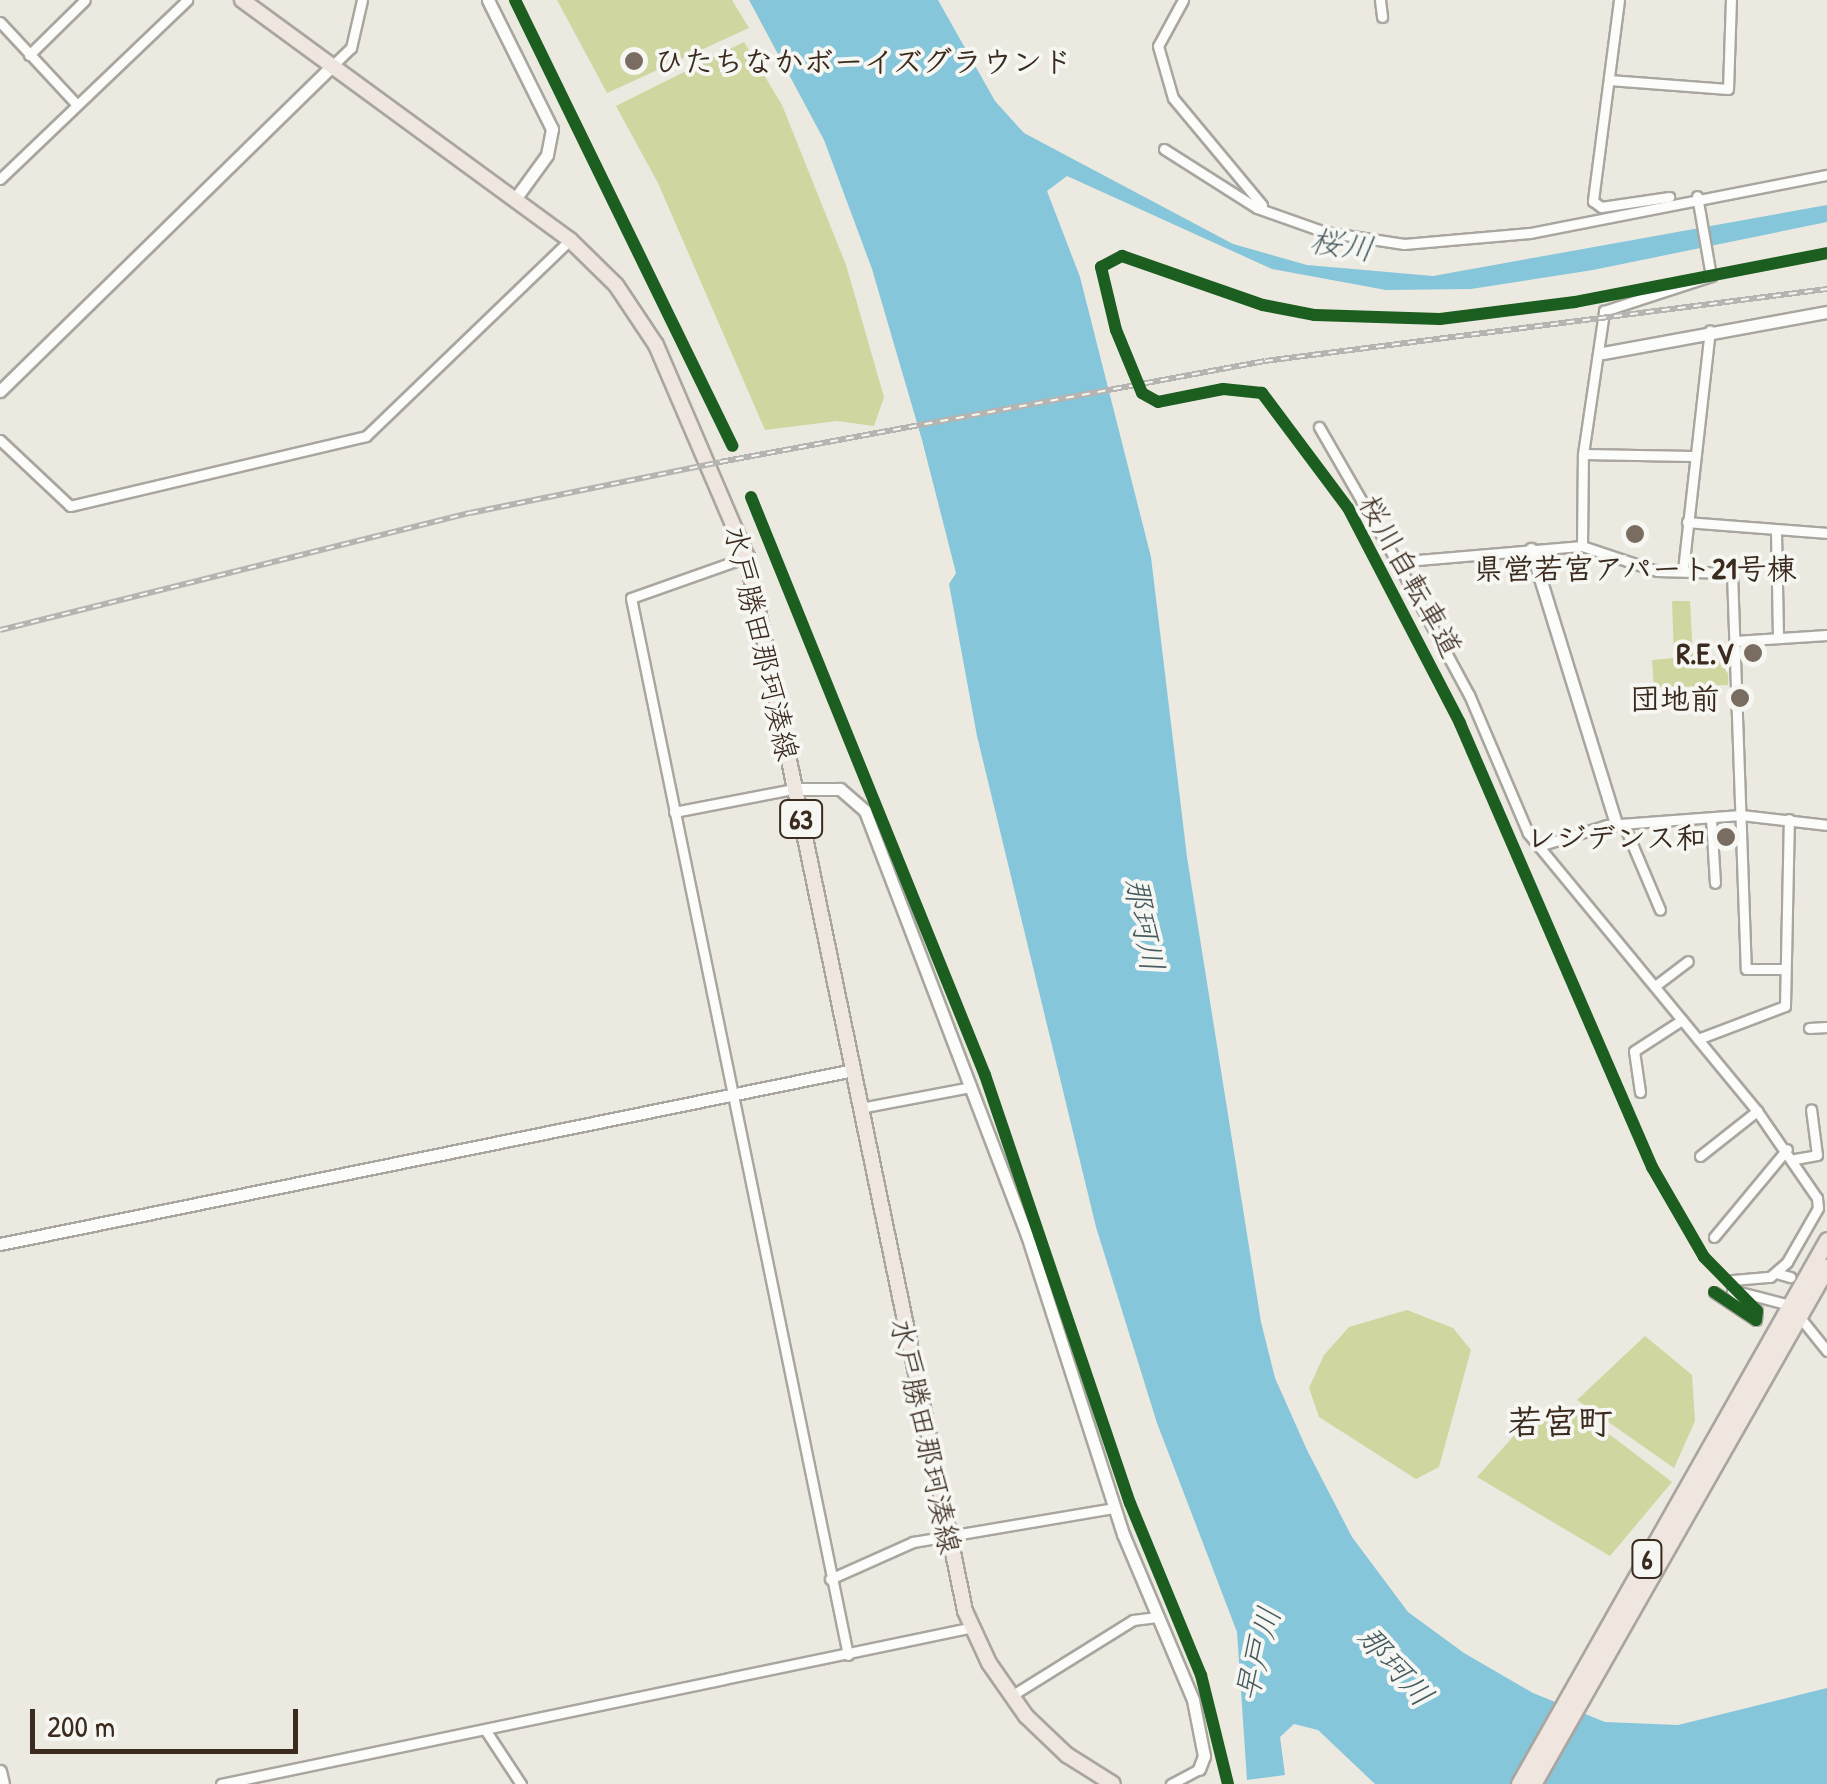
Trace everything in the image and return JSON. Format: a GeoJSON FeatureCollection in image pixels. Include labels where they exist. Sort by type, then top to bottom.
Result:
{"type":"FeatureCollection","features":[{"type":"Feature","properties":{"kind":"highway","name":"6"},"geometry":{"type":"LineString","coordinates":[[1533,1784],[1794,1311],[1827,1240]]}},
{"type":"Feature","properties":{"kind":"highway","name":"6"},"geometry":{"type":"LineString","coordinates":[[1794,1311],[1827,1267]]}},
{"type":"Feature","properties":{"kind":"highway","name":"6"},"geometry":{"type":"LineString","coordinates":[[1519,1784],[1780,1336]]}},
{"type":"Feature","properties":{"kind":"main road","name":"水戸勝田那珂湊線"},"geometry":{"type":"LineString","coordinates":[[242,0],[570,240],[616,285],[656,345],[730,506],[747,557],[947,1537],[973,1628],[1010,1696],[1055,1744],[1113,1784]]}},
{"type":"Feature","properties":{"kind":"street"},"geometry":{"type":"LineString","coordinates":[[29,55],[85,0]]}},
{"type":"Feature","properties":{"kind":"street"},"geometry":{"type":"LineString","coordinates":[[0,179],[187,0]]}},
{"type":"Feature","properties":{"kind":"street"},"geometry":{"type":"LineString","coordinates":[[0,391],[351,48],[362,0]]}},
{"type":"Feature","properties":{"kind":"street"},"geometry":{"type":"LineString","coordinates":[[488,0],[552,129],[546,155],[515,199]]}},
{"type":"Feature","properties":{"kind":"street"},"geometry":{"type":"LineString","coordinates":[[1182,0],[1158,46],[1172,98],[1229,159],[1254,200],[1281,218]]}},
{"type":"Feature","properties":{"kind":"street"},"geometry":{"type":"LineString","coordinates":[[1380,0],[1382,17]]}},
{"type":"Feature","properties":{"kind":"street"},"geometry":{"type":"LineString","coordinates":[[1618,0],[1595,206],[1694,199]]}},
{"type":"Feature","properties":{"kind":"street"},"geometry":{"type":"LineString","coordinates":[[1608,80],[1728,88],[1731,0]]}},
{"type":"Feature","properties":{"kind":"street"},"geometry":{"type":"LineString","coordinates":[[0,22],[77,105]]}},
{"type":"Feature","properties":{"kind":"street"},"geometry":{"type":"LineString","coordinates":[[1164,148],[1228,193],[1281,218],[1352,238],[1450,243],[1530,233],[1827,175]]}},
{"type":"Feature","properties":{"kind":"street"},"geometry":{"type":"LineString","coordinates":[[1582,546],[1583,454],[1603,353],[1607,306],[1706,280],[1710,268],[1694,199]]}},
{"type":"Feature","properties":{"kind":"street"},"geometry":{"type":"LineString","coordinates":[[0,440],[70,506],[366,436],[570,240]]}},
{"type":"Feature","properties":{"kind":"street"},"geometry":{"type":"LineString","coordinates":[[1603,353],[1827,312]]}},
{"type":"Feature","properties":{"kind":"street"},"geometry":{"type":"LineString","coordinates":[[1683,570],[1692,456],[1710,332]]}},
{"type":"Feature","properties":{"kind":"street"},"geometry":{"type":"LineString","coordinates":[[1319,427],[1402,569],[1539,846],[1795,1159],[1818,1208],[1776,1273]]}},
{"type":"Feature","properties":{"kind":"street"},"geometry":{"type":"LineString","coordinates":[[1583,454],[1692,456]]}},
{"type":"Feature","properties":{"kind":"street"},"geometry":{"type":"LineString","coordinates":[[1687,522],[1827,533]]}},
{"type":"Feature","properties":{"kind":"street"},"geometry":{"type":"LineString","coordinates":[[1776,532],[1778,638]]}},
{"type":"Feature","properties":{"kind":"street"},"geometry":{"type":"LineString","coordinates":[[1402,569],[1406,561],[1582,546],[1657,571],[1732,573],[1746,968],[1784,970]]}},
{"type":"Feature","properties":{"kind":"street"},"geometry":{"type":"LineString","coordinates":[[1531,549],[1620,824],[1660,910]]}},
{"type":"Feature","properties":{"kind":"street"},"geometry":{"type":"LineString","coordinates":[[747,557],[631,598],[848,1656]]}},
{"type":"Feature","properties":{"kind":"street"},"geometry":{"type":"LineString","coordinates":[[1735,641],[1827,635]]}},
{"type":"Feature","properties":{"kind":"street"},"geometry":{"type":"LineString","coordinates":[[674,812],[794,789],[840,789],[865,810],[971,1087],[1114,1508],[1193,1700],[1204,1756],[1199,1769],[1170,1784]]}},
{"type":"Feature","properties":{"kind":"street"},"geometry":{"type":"LineString","coordinates":[[1539,846],[1620,824],[1741,815],[1827,825]]}},
{"type":"Feature","properties":{"kind":"street"},"geometry":{"type":"LineString","coordinates":[[1711,818],[1715,882]]}},
{"type":"Feature","properties":{"kind":"street"},"geometry":{"type":"LineString","coordinates":[[1698,1039],[1785,1006],[1789,819]]}},
{"type":"Feature","properties":{"kind":"street"},"geometry":{"type":"LineString","coordinates":[[1655,986],[1688,961]]}},
{"type":"Feature","properties":{"kind":"street"},"geometry":{"type":"LineString","coordinates":[[1640,1092],[1634,1052],[1682,1020]]}},
{"type":"Feature","properties":{"kind":"street"},"geometry":{"type":"LineString","coordinates":[[1809,1028],[1827,1026]]}},
{"type":"Feature","properties":{"kind":"street"},"geometry":{"type":"LineString","coordinates":[[0,1244],[852,1070]]}},
{"type":"Feature","properties":{"kind":"street"},"geometry":{"type":"LineString","coordinates":[[860,1108],[971,1087]]}},
{"type":"Feature","properties":{"kind":"street"},"geometry":{"type":"LineString","coordinates":[[1700,1156],[1757,1110]]}},
{"type":"Feature","properties":{"kind":"street"},"geometry":{"type":"LineString","coordinates":[[1795,1159],[1817,1155],[1811,1110]]}},
{"type":"Feature","properties":{"kind":"street"},"geometry":{"type":"LineString","coordinates":[[1714,1236],[1787,1149]]}},
{"type":"Feature","properties":{"kind":"street"},"geometry":{"type":"LineString","coordinates":[[1732,1290],[1733,1280],[1776,1273],[1790,1277]]}},
{"type":"Feature","properties":{"kind":"street"},"geometry":{"type":"LineString","coordinates":[[1732,1290],[1794,1311],[1827,1351]]}},
{"type":"Feature","properties":{"kind":"street"},"geometry":{"type":"LineString","coordinates":[[1714,1292],[1756,1320],[1757,1311],[1732,1290]]}},
{"type":"Feature","properties":{"kind":"street"},"geometry":{"type":"LineString","coordinates":[[830,1579],[906,1544],[1114,1508]]}},
{"type":"Feature","properties":{"kind":"street"},"geometry":{"type":"LineString","coordinates":[[1010,1696],[1133,1620],[1159,1616]]}},
{"type":"Feature","properties":{"kind":"street"},"geometry":{"type":"LineString","coordinates":[[221,1784],[973,1628]]}},
{"type":"Feature","properties":{"kind":"street"},"geometry":{"type":"LineString","coordinates":[[486,1731],[521,1784]]}},
{"type":"Feature","properties":{"kind":"street"},"geometry":{"type":"LineString","coordinates":[[0,1771],[3,1784]]}},
{"type":"Feature","properties":{"kind":"green space","name":"ひたちなかボーイズグラウンド"},"geometry":{"type":"Polygon","coordinates":[[[557,0],[732,0],[749,28],[607,93],[557,0]]]}},
{"type":"Feature","properties":{"kind":"green space"},"geometry":{"type":"Polygon","coordinates":[[[744,42],[782,105],[846,265],[884,397],[874,426],[837,421],[765,430],[658,183],[616,106],[744,42]]]}},
{"type":"Feature","properties":{"kind":"green space"},"geometry":{"type":"Polygon","coordinates":[[[1672,601],[1690,601],[1693,657],[1728,658],[1728,685],[1654,688],[1652,660],[1674,658],[1672,601]]]}},
{"type":"Feature","properties":{"kind":"green space"},"geometry":{"type":"Polygon","coordinates":[[[1407,1310],[1453,1328],[1471,1350],[1439,1467],[1416,1479],[1319,1417],[1309,1388],[1324,1355],[1349,1327],[1407,1310]]]}},
{"type":"Feature","properties":{"kind":"green space"},"geometry":{"type":"Polygon","coordinates":[[[1645,1336],[1692,1375],[1695,1421],[1674,1468],[1577,1400],[1645,1336]]]}},
{"type":"Feature","properties":{"kind":"green space"},"geometry":{"type":"Polygon","coordinates":[[[1571,1405],[1672,1482],[1610,1556],[1477,1477],[1519,1430],[1571,1405]]]}},
{"type":"Feature","properties":{"kind":"water"},"geometry":{"type":"Polygon","coordinates":[[[749,0],[938,0],[995,101],[1024,133],[1233,244],[1307,265],[1433,276],[1827,205],[1827,222],[1593,270],[1471,289],[1386,290],[1272,269],[1067,176],[1047,191],[1080,277],[1151,557],[1187,857],[1261,1322],[1275,1378],[1307,1450],[1352,1537],[1408,1612],[1464,1653],[1533,1693],[1605,1722],[1678,1725],[1827,1688],[1827,1784],[1375,1784],[1318,1730],[1294,1724],[1280,1737],[1285,1775],[1247,1780],[1237,1632],[1157,1423],[1096,1227],[977,736],[949,584],[956,573],[922,440],[872,269],[824,140],[749,0]]]}},
{"type":"Feature","properties":{"kind":"railway"},"geometry":{"type":"LineString","coordinates":[[0,630],[470,513],[720,462],[1265,361],[1827,289]]}},
{"type":"Feature","properties":{"kind":"cycle path"},"geometry":{"type":"LineString","coordinates":[[515,0],[733,446]]}},
{"type":"Feature","properties":{"kind":"cycle path","name":"桜川自転車道"},"geometry":{"type":"LineString","coordinates":[[1714,1292],[1756,1320],[1757,1311],[1704,1257],[1652,1167],[1460,723],[1348,508],[1262,393],[1223,389],[1158,402],[1142,393],[1116,330],[1101,267],[1122,256],[1263,305],[1315,315],[1440,319],[1575,302],[1827,253]]}},
{"type":"Feature","properties":{"kind":"cycle path"},"geometry":{"type":"LineString","coordinates":[[751,497],[985,1075],[1130,1503],[1201,1675],[1228,1784]]}},
{"type":"Feature","properties":{"kind":"place","name":"ひたちなかボーイズグラウンド"},"geometry":{"type":"Point","coordinates":[634,61]}},
{"type":"Feature","properties":{"kind":"place","name":"県営若宮アパート21号棟"},"geometry":{"type":"Point","coordinates":[1635,534]}},
{"type":"Feature","properties":{"kind":"place","name":"R.E.V"},"geometry":{"type":"Point","coordinates":[1753,653]}},
{"type":"Feature","properties":{"kind":"place","name":"団地前"},"geometry":{"type":"Point","coordinates":[1740,698]}},
{"type":"Feature","properties":{"kind":"place","name":"レジデンス和"},"geometry":{"type":"Point","coordinates":[1726,837]}},
{"type":"Feature","properties":{"kind":"district","name":"若宮町"},"geometry":{"type":"Point","coordinates":[1560,1422]}},
{"type":"Feature","properties":{"kind":"water label","name":"桜川"},"geometry":{"type":"Point","coordinates":[1342,245]}},
{"type":"Feature","properties":{"kind":"water label","name":"那珂川"},"geometry":{"type":"Point","coordinates":[1144,924]}},
{"type":"Feature","properties":{"kind":"water label","name":"早戸川"},"geometry":{"type":"Point","coordinates":[1258,1654]}},
{"type":"Feature","properties":{"kind":"water label","name":"那珂川"},"geometry":{"type":"Point","coordinates":[1395,1666]}}]}
